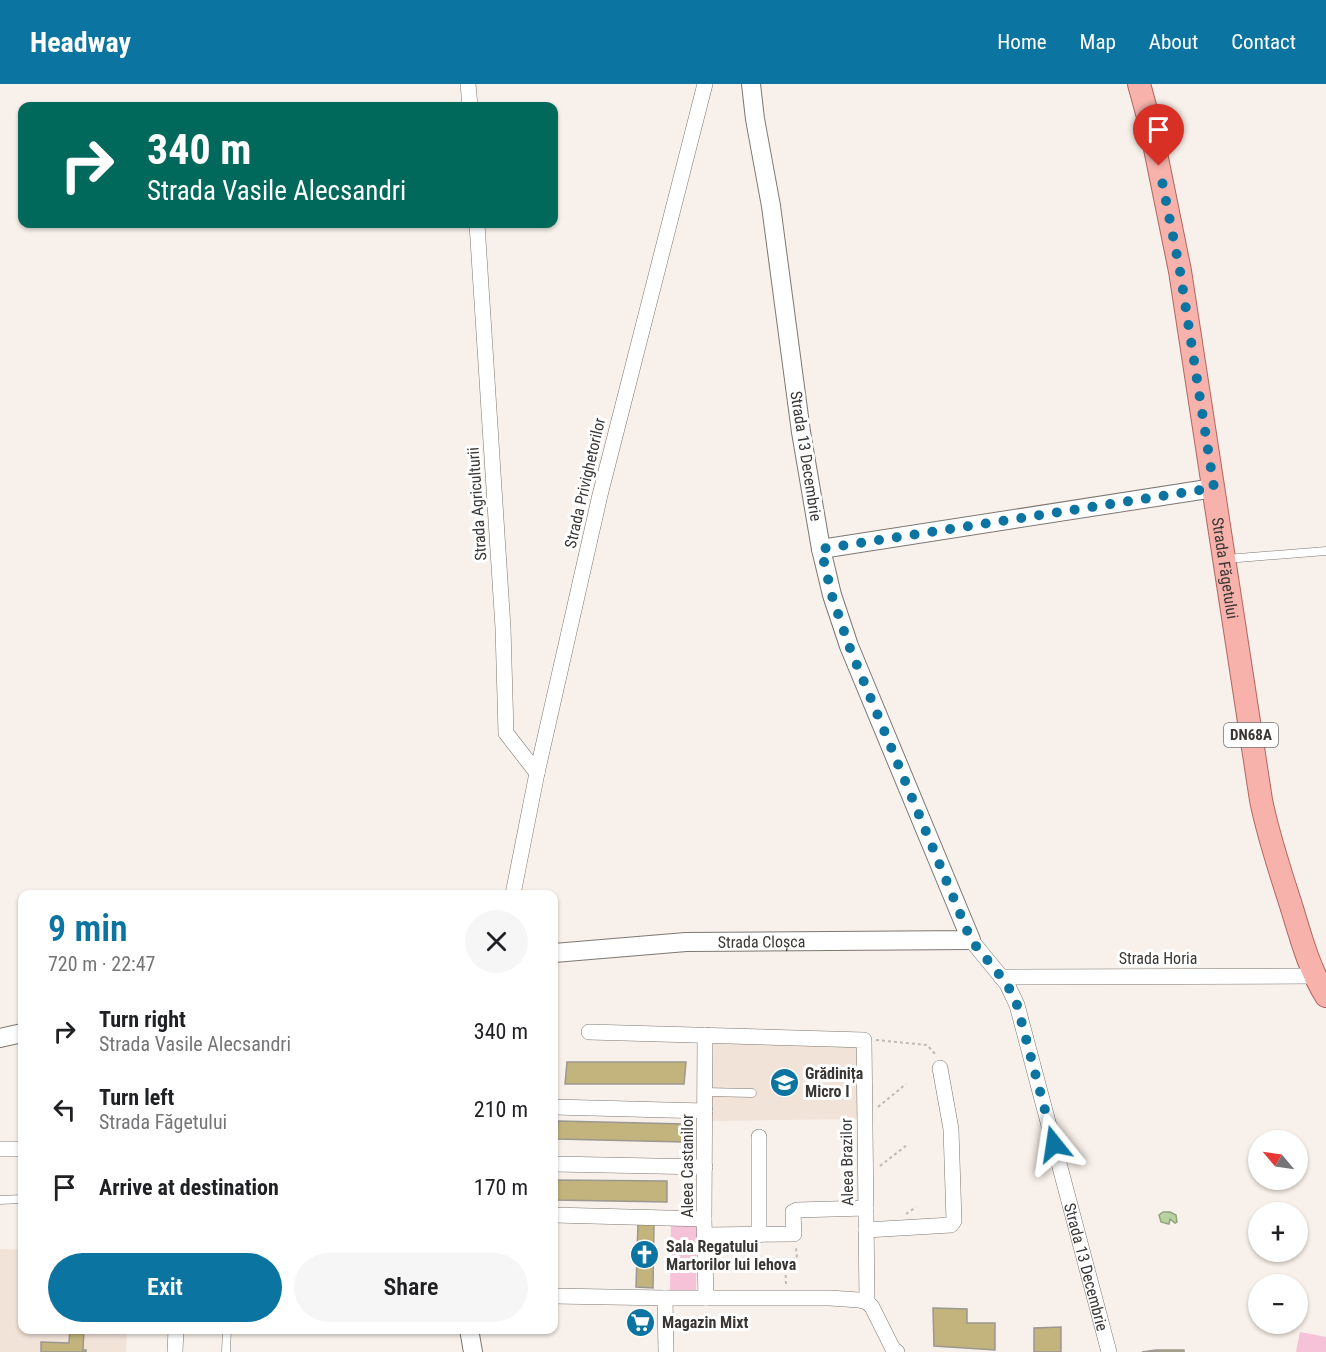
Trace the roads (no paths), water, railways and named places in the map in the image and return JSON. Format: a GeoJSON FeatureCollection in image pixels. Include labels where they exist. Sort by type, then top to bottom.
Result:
{"type":"FeatureCollection","features":[{"type":"Feature","properties":{"kind":"main road","name":"Strada Făgetului"},"geometry":{"type":"LineString","coordinates":[[1139,84],[1150,124],[1180,271],[1264,816],[1314,976]]}},
{"type":"Feature","properties":{"kind":"main road","name":"DN68A"},"geometry":{"type":"LineString","coordinates":[[1314,976],[1326,996]]}},
{"type":"Feature","properties":{"kind":"street"},"geometry":{"type":"LineString","coordinates":[[468,84],[470,102]]}},
{"type":"Feature","properties":{"kind":"street","name":"Strada Privighetorilor"},"geometry":{"type":"LineString","coordinates":[[514,890],[537,773],[600,495],[705,84]]}},
{"type":"Feature","properties":{"kind":"street","name":"Strada 13 Decembrie"},"geometry":{"type":"LineString","coordinates":[[751,84],[771,206],[801,432],[821,549],[832,596],[849,646],[971,940],[1001,977],[1017,1005],[1109,1352]]}},
{"type":"Feature","properties":{"kind":"street","name":"Strada Agriculturii"},"geometry":{"type":"LineString","coordinates":[[477,228],[503,628],[506,733],[537,773]]}},
{"type":"Feature","properties":{"kind":"street"},"geometry":{"type":"LineString","coordinates":[[821,549],[1214,488]]}},
{"type":"Feature","properties":{"kind":"street","name":"Strada Cloșca"},"geometry":{"type":"LineString","coordinates":[[558,953],[686,942],[971,940]]}},
{"type":"Feature","properties":{"kind":"street","name":"Strada Horia"},"geometry":{"type":"LineString","coordinates":[[1001,977],[1314,976]]}},
{"type":"Feature","properties":{"kind":"street"},"geometry":{"type":"LineString","coordinates":[[589,1032],[705,1035]]}},
{"type":"Feature","properties":{"kind":"street"},"geometry":{"type":"LineString","coordinates":[[0,1038],[18,1034]]}},
{"type":"Feature","properties":{"kind":"street","name":"Aleea Brazilor"},"geometry":{"type":"LineString","coordinates":[[705,1035],[864,1040],[867,1302]]}},
{"type":"Feature","properties":{"kind":"street","name":"Aleea Castanilor"},"geometry":{"type":"LineString","coordinates":[[705,1035],[706,1298]]}},
{"type":"Feature","properties":{"kind":"street"},"geometry":{"type":"LineString","coordinates":[[866,1230],[951,1224],[954,1221],[956,1213],[951,1130],[940,1068]]}},
{"type":"Feature","properties":{"kind":"street"},"geometry":{"type":"LineString","coordinates":[[558,1107],[705,1111]]}},
{"type":"Feature","properties":{"kind":"street"},"geometry":{"type":"LineString","coordinates":[[759,1137],[759,1235]]}},
{"type":"Feature","properties":{"kind":"street"},"geometry":{"type":"LineString","coordinates":[[0,1149],[18,1149]]}},
{"type":"Feature","properties":{"kind":"street"},"geometry":{"type":"LineString","coordinates":[[558,1164],[705,1167]]}},
{"type":"Feature","properties":{"kind":"street"},"geometry":{"type":"LineString","coordinates":[[705,1235],[794,1234],[792,1216],[797,1210],[866,1208]]}},
{"type":"Feature","properties":{"kind":"street"},"geometry":{"type":"LineString","coordinates":[[558,1215],[704,1219]]}},
{"type":"Feature","properties":{"kind":"street"},"geometry":{"type":"LineString","coordinates":[[558,1296],[850,1299],[867,1302],[872,1307],[893,1349],[897,1352]]}},
{"type":"Feature","properties":{"kind":"street"},"geometry":{"type":"LineString","coordinates":[[665,1298],[666,1352]]}},
{"type":"Feature","properties":{"kind":"street"},"geometry":{"type":"LineString","coordinates":[[176,1334],[176,1352]]}},
{"type":"Feature","properties":{"kind":"street"},"geometry":{"type":"LineString","coordinates":[[470,1334],[473,1352]]}},
{"type":"Feature","properties":{"kind":"lane"},"geometry":{"type":"LineString","coordinates":[[1225,559],[1326,551]]}},
{"type":"Feature","properties":{"kind":"lane"},"geometry":{"type":"LineString","coordinates":[[705,1092],[752,1093]]}},
{"type":"Feature","properties":{"kind":"lane"},"geometry":{"type":"LineString","coordinates":[[0,1200],[18,1199]]}},
{"type":"Feature","properties":{"kind":"lane"},"geometry":{"type":"LineString","coordinates":[[226,1352],[227,1334]]}},
{"type":"Feature","properties":{"kind":"place","name":"Grădinița Micro I"},"geometry":{"type":"Point","coordinates":[784,1082]}},
{"type":"Feature","properties":{"kind":"place","name":"Sala Regatului Martorilor lui Iehova"},"geometry":{"type":"Point","coordinates":[645,1255]}},
{"type":"Feature","properties":{"kind":"place","name":"Magazin Mixt"},"geometry":{"type":"Point","coordinates":[641,1322]}}]}
